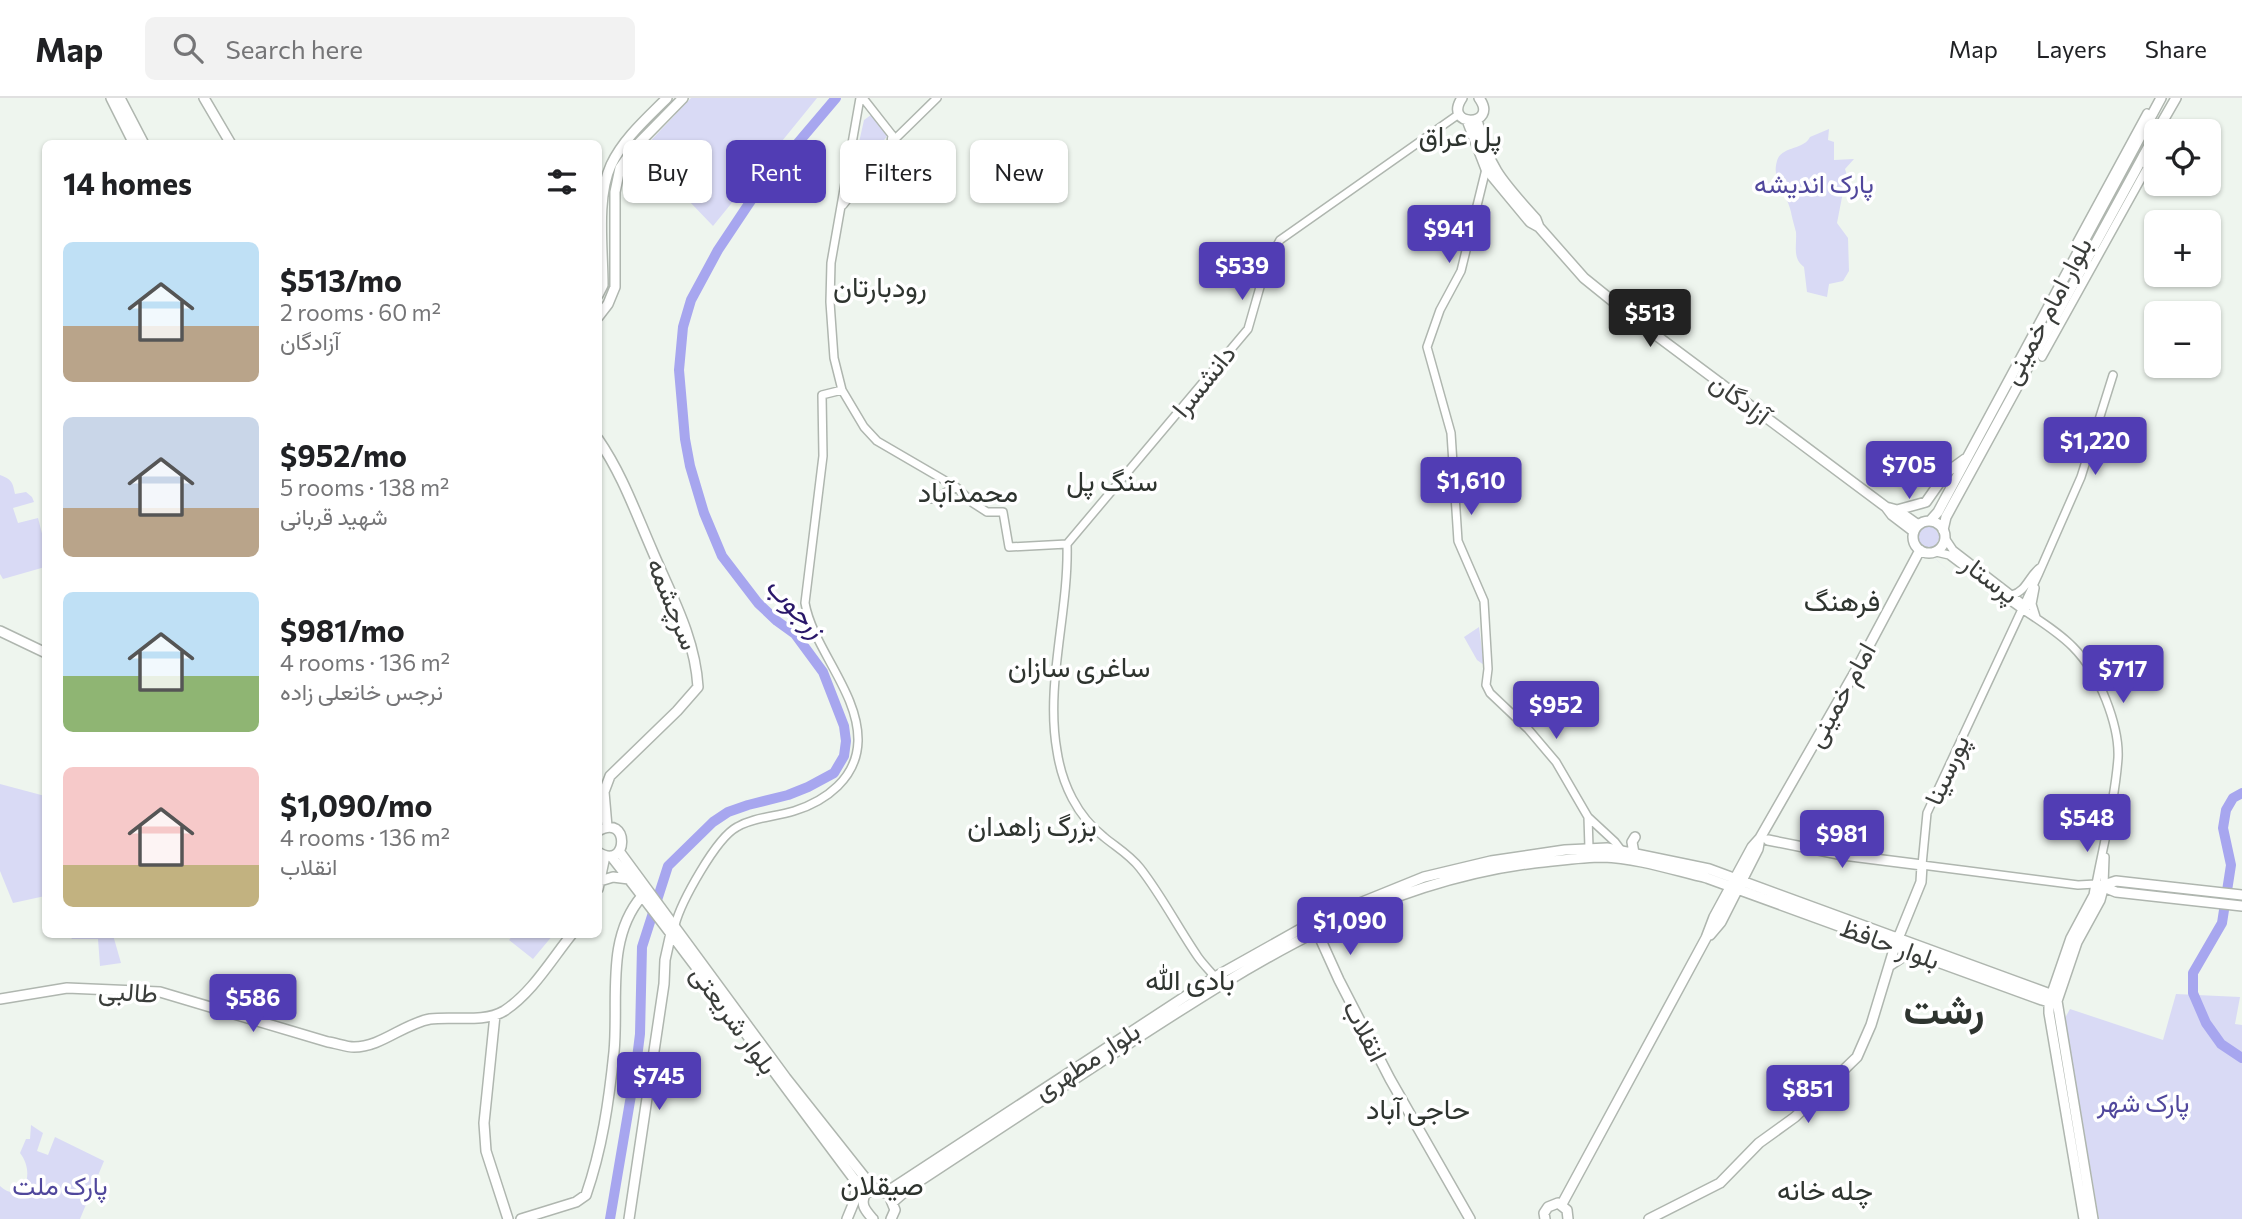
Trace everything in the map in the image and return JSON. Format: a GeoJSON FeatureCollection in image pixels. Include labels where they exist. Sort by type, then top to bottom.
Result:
{"type":"FeatureCollection","features":[{"type":"Feature","properties":{"kind":"main road"},"geometry":{"type":"LineString","coordinates":[[111,98],[127,120]]}},
{"type":"Feature","properties":{"kind":"main road"},"geometry":{"type":"LineString","coordinates":[[120,98],[137,140]]}},
{"type":"Feature","properties":{"kind":"main road"},"geometry":{"type":"LineString","coordinates":[[204,98],[229,140]]}},
{"type":"Feature","properties":{"kind":"main road"},"geometry":{"type":"LineString","coordinates":[[633,140],[667,98]]}},
{"type":"Feature","properties":{"kind":"main road"},"geometry":{"type":"LineString","coordinates":[[635,140],[683,98]]}},
{"type":"Feature","properties":{"kind":"main road"},"geometry":{"type":"LineString","coordinates":[[1462,98],[1457,107],[1467,118],[1483,112],[1484,105],[1480,98]]}},
{"type":"Feature","properties":{"kind":"main road","name":"بلوار امام خمینی"},"geometry":{"type":"LineString","coordinates":[[1930,521],[1938,512],[2080,252],[2161,98]]}},
{"type":"Feature","properties":{"kind":"main road","name":"بلوار امام خمینی"},"geometry":{"type":"LineString","coordinates":[[2164,119],[2176,98]]}},
{"type":"Feature","properties":{"kind":"main road","name":"آزادگان"},"geometry":{"type":"LineString","coordinates":[[1467,118],[1486,169],[1493,179],[1584,278],[1886,507],[1892,515],[1916,528]]}},
{"type":"Feature","properties":{"kind":"main road","name":"آزادگان"},"geometry":{"type":"LineString","coordinates":[[1467,118],[1482,142],[1495,172],[1536,219],[1539,227]]}},
{"type":"Feature","properties":{"kind":"main road"},"geometry":{"type":"LineString","coordinates":[[602,287],[604,196],[611,163],[623,151]]}},
{"type":"Feature","properties":{"kind":"main road","name":"بلوار امام خمینی"},"geometry":{"type":"LineString","coordinates":[[1944,534],[1946,517],[2143,155]]}},
{"type":"Feature","properties":{"kind":"main road"},"geometry":{"type":"LineString","coordinates":[[602,312],[615,287],[615,192],[623,161]]}},
{"type":"Feature","properties":{"kind":"main road","name":"سرچشمه"},"geometry":{"type":"LineString","coordinates":[[602,446],[628,491],[687,630],[695,656],[698,687],[611,776],[604,792],[602,817]]}},
{"type":"Feature","properties":{"kind":"main road"},"geometry":{"type":"LineString","coordinates":[[1897,510],[1926,502],[1947,472],[1967,458]]}},
{"type":"Feature","properties":{"kind":"main road"},"geometry":{"type":"LineString","coordinates":[[1886,507],[1897,510],[1916,528]]}},
{"type":"Feature","properties":{"kind":"main road"},"geometry":{"type":"LineString","coordinates":[[1930,521],[1938,524],[1944,534],[1941,546],[1936,552],[1927,553],[1920,550],[1913,540],[1916,528],[1930,521]]}},
{"type":"Feature","properties":{"kind":"main road","name":"امام خمینی"},"geometry":{"type":"LineString","coordinates":[[1562,1204],[1642,1051],[1706,938],[1721,922],[1752,846],[1764,839],[1920,550]]}},
{"type":"Feature","properties":{"kind":"main road"},"geometry":{"type":"LineString","coordinates":[[0,631],[42,651]]}},
{"type":"Feature","properties":{"kind":"main road"},"geometry":{"type":"LineString","coordinates":[[602,829],[614,828],[621,834],[623,843],[608,854],[602,875]]}},
{"type":"Feature","properties":{"kind":"main road"},"geometry":{"type":"LineString","coordinates":[[1634,853],[1632,842],[1635,837]]}},
{"type":"Feature","properties":{"kind":"main road"},"geometry":{"type":"LineString","coordinates":[[1764,839],[1843,855],[1922,865]]}},
{"type":"Feature","properties":{"kind":"main road","name":"بلوار مطهری"},"geometry":{"type":"LineString","coordinates":[[885,1193],[1213,982],[1314,926],[1424,877],[1592,848],[1618,846],[1736,884]]}},
{"type":"Feature","properties":{"kind":"main road","name":"بلوار شریعتی"},"geometry":{"type":"LineString","coordinates":[[608,854],[629,879],[666,913],[671,929]]}},
{"type":"Feature","properties":{"kind":"main road","name":"بلوار شریعتی"},"geometry":{"type":"LineString","coordinates":[[608,854],[645,895],[724,1008],[857,1178],[874,1189]]}},
{"type":"Feature","properties":{"kind":"main road","name":"بلوار مطهری"},"geometry":{"type":"LineString","coordinates":[[1494,865],[1606,857],[1671,865]]}},
{"type":"Feature","properties":{"kind":"main road","name":"پورسینا"},"geometry":{"type":"LineString","coordinates":[[1649,1219],[1720,1183],[1759,1143],[1795,1116],[1857,1057],[1871,1026],[1888,967],[1921,882],[1922,865]]}},
{"type":"Feature","properties":{"kind":"main road"},"geometry":{"type":"LineString","coordinates":[[602,883],[614,877],[629,879]]}},
{"type":"Feature","properties":{"kind":"main road"},"geometry":{"type":"LineString","coordinates":[[2084,1219],[2050,1019],[2052,999],[2071,938],[2100,885],[2116,881],[2242,895]]}},
{"type":"Feature","properties":{"kind":"main road","name":"بلوار حافظ"},"geometry":{"type":"LineString","coordinates":[[1736,884],[2052,999]]}},
{"type":"Feature","properties":{"kind":"main road"},"geometry":{"type":"LineString","coordinates":[[2100,885],[2116,892],[2241,906]]}},
{"type":"Feature","properties":{"kind":"main road"},"geometry":{"type":"LineString","coordinates":[[2218,903],[2220,892]]}},
{"type":"Feature","properties":{"kind":"main road"},"geometry":{"type":"LineString","coordinates":[[521,1219],[576,1202],[586,1195],[607,1118],[621,934],[630,913],[645,895]]}},
{"type":"Feature","properties":{"kind":"main road","name":"انقلاب"},"geometry":{"type":"LineString","coordinates":[[1314,926],[1390,1079],[1470,1219]]}},
{"type":"Feature","properties":{"kind":"main road"},"geometry":{"type":"LineString","coordinates":[[629,1219],[671,929]]}},
{"type":"Feature","properties":{"kind":"main road"},"geometry":{"type":"LineString","coordinates":[[508,1219],[486,1151],[484,1123],[495,1015],[514,1004],[528,991],[569,938]]}},
{"type":"Feature","properties":{"kind":"main road","name":"بلوار حافظ"},"geometry":{"type":"LineString","coordinates":[[1897,942],[1914,953],[2052,999]]}},
{"type":"Feature","properties":{"kind":"main road"},"geometry":{"type":"LineString","coordinates":[[1888,967],[1914,953]]}},
{"type":"Feature","properties":{"kind":"main road","name":"بلوار مطهری"},"geometry":{"type":"LineString","coordinates":[[892,1202],[1213,982]]}},
{"type":"Feature","properties":{"kind":"main road","name":"طالبی"},"geometry":{"type":"LineString","coordinates":[[0,999],[67,988],[160,992],[353,1047],[368,1045],[405,1027],[427,1020],[495,1015]]}},
{"type":"Feature","properties":{"kind":"main road"},"geometry":{"type":"LineString","coordinates":[[2052,999],[2057,1012],[2092,1219]]}},
{"type":"Feature","properties":{"kind":"main road"},"geometry":{"type":"LineString","coordinates":[[847,1219],[855,1202],[857,1178]]}},
{"type":"Feature","properties":{"kind":"main road"},"geometry":{"type":"LineString","coordinates":[[847,1219],[863,1206],[866,1193],[874,1189],[885,1193],[892,1202],[895,1210],[891,1219]]}},
{"type":"Feature","properties":{"kind":"main road"},"geometry":{"type":"LineString","coordinates":[[1545,1219],[1544,1213],[1548,1206],[1554,1203],[1562,1204],[1567,1210],[1568,1219]]}},
{"type":"Feature","properties":{"kind":"main road"},"geometry":{"type":"LineString","coordinates":[[863,1206],[872,1219]]}},
{"type":"Feature","properties":{"kind":"street"},"geometry":{"type":"LineString","coordinates":[[861,98],[892,139],[937,98]]}},
{"type":"Feature","properties":{"kind":"street"},"geometry":{"type":"LineString","coordinates":[[853,140],[861,98]]}},
{"type":"Feature","properties":{"kind":"street"},"geometry":{"type":"LineString","coordinates":[[2080,252],[2077,242],[2147,113]]}},
{"type":"Feature","properties":{"kind":"street","name":"دانشسرا"},"geometry":{"type":"LineString","coordinates":[[1067,544],[1248,329],[1266,266],[1280,240],[1467,118]]}},
{"type":"Feature","properties":{"kind":"street"},"geometry":{"type":"LineString","coordinates":[[2042,357],[2147,168],[2143,155]]}},
{"type":"Feature","properties":{"kind":"street"},"geometry":{"type":"LineString","coordinates":[[1486,169],[1461,271],[1440,310],[1427,347],[1451,433],[1458,541],[1484,601],[1488,669],[1486,685],[1490,693],[1528,729],[1556,762],[1588,817],[1618,846]]}},
{"type":"Feature","properties":{"kind":"street"},"geometry":{"type":"LineString","coordinates":[[1484,185],[1488,179],[1493,179]]}},
{"type":"Feature","properties":{"kind":"street"},"geometry":{"type":"LineString","coordinates":[[842,203],[831,263],[830,302],[834,358],[842,390],[864,427],[877,441],[956,487],[987,512],[1003,512],[1009,547],[1067,544],[1067,572],[1054,703],[1056,751],[1079,812],[1139,866],[1161,896],[1213,982]]}},
{"type":"Feature","properties":{"kind":"street"},"geometry":{"type":"LineString","coordinates":[[2037,618],[2032,604],[2040,570],[2081,477],[2113,375]]}},
{"type":"Feature","properties":{"kind":"street"},"geometry":{"type":"LineString","coordinates":[[671,929],[694,881],[728,833],[739,825],[794,811],[837,789],[850,771],[858,742],[852,708],[808,621],[805,603],[823,456],[822,395],[842,390]]}},
{"type":"Feature","properties":{"kind":"street"},"geometry":{"type":"LineString","coordinates":[[928,499],[934,499],[956,487]]}},
{"type":"Feature","properties":{"kind":"street","name":"پرستار"},"geometry":{"type":"LineString","coordinates":[[1944,534],[1953,550],[2012,595],[2079,652],[2097,676],[2110,710],[2118,756],[2100,885]]}},
{"type":"Feature","properties":{"kind":"street","name":"پرستار"},"geometry":{"type":"LineString","coordinates":[[1936,552],[1949,555],[2023,606]]}},
{"type":"Feature","properties":{"kind":"street"},"geometry":{"type":"LineString","coordinates":[[2012,595],[2024,589],[2034,572],[2040,570]]}},
{"type":"Feature","properties":{"kind":"street","name":"پورسینا"},"geometry":{"type":"LineString","coordinates":[[1922,865],[1927,813],[2040,570]]}},
{"type":"Feature","properties":{"kind":"street"},"geometry":{"type":"LineString","coordinates":[[1588,817],[1592,848]]}},
{"type":"Feature","properties":{"kind":"street"},"geometry":{"type":"LineString","coordinates":[[1922,865],[2100,885]]}},
{"type":"Feature","properties":{"kind":"street"},"geometry":{"type":"LineString","coordinates":[[666,913],[683,904]]}},
{"type":"Feature","properties":{"kind":"green space"},"geometry":{"type":"Polygon","coordinates":[[[691,98],[817,98],[783,140],[726,140],[726,203],[732,203],[713,226],[691,203],[712,203],[712,140],[651,140],[691,98]]]}},
{"type":"Feature","properties":{"kind":"green space"},"geometry":{"type":"Polygon","coordinates":[[[871,115],[887,136],[884,140],[860,140],[864,120],[871,115]]]}},
{"type":"Feature","properties":{"kind":"green space","name":"پارک اندیشه"},"geometry":{"type":"Polygon","coordinates":[[[1829,129],[1828,140],[1834,142],[1834,160],[1854,159],[1845,169],[1848,189],[1843,192],[1837,223],[1848,238],[1849,271],[1843,281],[1829,284],[1827,297],[1807,292],[1804,267],[1796,256],[1796,232],[1791,212],[1778,181],[1776,168],[1779,156],[1783,153],[1829,129]]]}},
{"type":"Feature","properties":{"kind":"green space"},"geometry":{"type":"Polygon","coordinates":[[[0,475],[11,481],[15,494],[26,492],[32,497],[34,502],[13,508],[18,523],[38,518],[42,533],[42,568],[3,579],[0,574],[0,475]]]}},
{"type":"Feature","properties":{"kind":"green space"},"geometry":{"type":"Polygon","coordinates":[[[1928,525],[1935,528],[1940,537],[1935,547],[1925,549],[1918,542],[1918,531],[1928,525]]]}},
{"type":"Feature","properties":{"kind":"green space"},"geometry":{"type":"Polygon","coordinates":[[[1479,627],[1484,665],[1477,660],[1464,637],[1479,627]]]}},
{"type":"Feature","properties":{"kind":"green space"},"geometry":{"type":"Polygon","coordinates":[[[0,784],[42,795],[42,897],[13,903],[0,871],[0,784]]]}},
{"type":"Feature","properties":{"kind":"green space"},"geometry":{"type":"Polygon","coordinates":[[[114,938],[121,963],[100,966],[98,939],[72,939],[114,938]]]}},
{"type":"Feature","properties":{"kind":"green space"},"geometry":{"type":"Polygon","coordinates":[[[511,938],[550,938],[533,959],[509,940],[511,938]]]}},
{"type":"Feature","properties":{"kind":"green space","name":"پارک شهر"},"geometry":{"type":"Polygon","coordinates":[[[2176,994],[2240,997],[2235,1024],[2242,1025],[2242,1219],[2099,1219],[2065,1018],[2070,1009],[2163,1040],[2176,994]]]}},
{"type":"Feature","properties":{"kind":"green space","name":"پارک ملت"},"geometry":{"type":"Polygon","coordinates":[[[31,1125],[43,1133],[37,1151],[48,1155],[55,1137],[104,1161],[80,1219],[0,1219],[0,1186],[15,1192],[25,1185],[27,1170],[20,1153],[26,1139],[30,1139],[31,1125]]]}},
{"type":"Feature","properties":{"kind":"waterway","name":"زرجوب"},"geometry":{"type":"LineString","coordinates":[[610,1219],[640,1034],[642,947],[668,866],[713,822],[728,812],[808,787],[834,773],[844,756],[844,726],[823,672],[795,634],[758,603],[722,556],[704,513],[690,466],[679,370],[683,327],[691,300],[718,250],[758,190],[836,98]]}},
{"type":"Feature","properties":{"kind":"waterway"},"geometry":{"type":"LineString","coordinates":[[2242,793],[2233,798],[2226,810],[2223,828],[2231,865],[2222,923],[2193,973],[2193,993],[2206,1023],[2221,1044],[2242,1058]]}},
{"type":"Feature","properties":{"kind":"district","name":"پل عراق"},"geometry":{"type":"Point","coordinates":[1460,136]}},
{"type":"Feature","properties":{"kind":"district","name":"رودبارتان"},"geometry":{"type":"Point","coordinates":[880,287]}},
{"type":"Feature","properties":{"kind":"district","name":"سنگ پل"},"geometry":{"type":"Point","coordinates":[1112,481]}},
{"type":"Feature","properties":{"kind":"district","name":"محمدآباد"},"geometry":{"type":"Point","coordinates":[968,492]}},
{"type":"Feature","properties":{"kind":"district","name":"فرهنگ"},"geometry":{"type":"Point","coordinates":[1842,601]}},
{"type":"Feature","properties":{"kind":"district","name":"ساغری سازان"},"geometry":{"type":"Point","coordinates":[1079,667]}},
{"type":"Feature","properties":{"kind":"district","name":"بزرگ زاهدان"},"geometry":{"type":"Point","coordinates":[1032,826]}},
{"type":"Feature","properties":{"kind":"district","name":"بادی الله"},"geometry":{"type":"Point","coordinates":[1190,980]}},
{"type":"Feature","properties":{"kind":"district","name":"رشت"},"geometry":{"type":"Point","coordinates":[1944,1010]}},
{"type":"Feature","properties":{"kind":"district","name":"حاجی آباد"},"geometry":{"type":"Point","coordinates":[1418,1109]}},
{"type":"Feature","properties":{"kind":"district","name":"صیقلان"},"geometry":{"type":"Point","coordinates":[882,1185]}},
{"type":"Feature","properties":{"kind":"district","name":"چله خانه"},"geometry":{"type":"Point","coordinates":[1825,1190]}}]}
